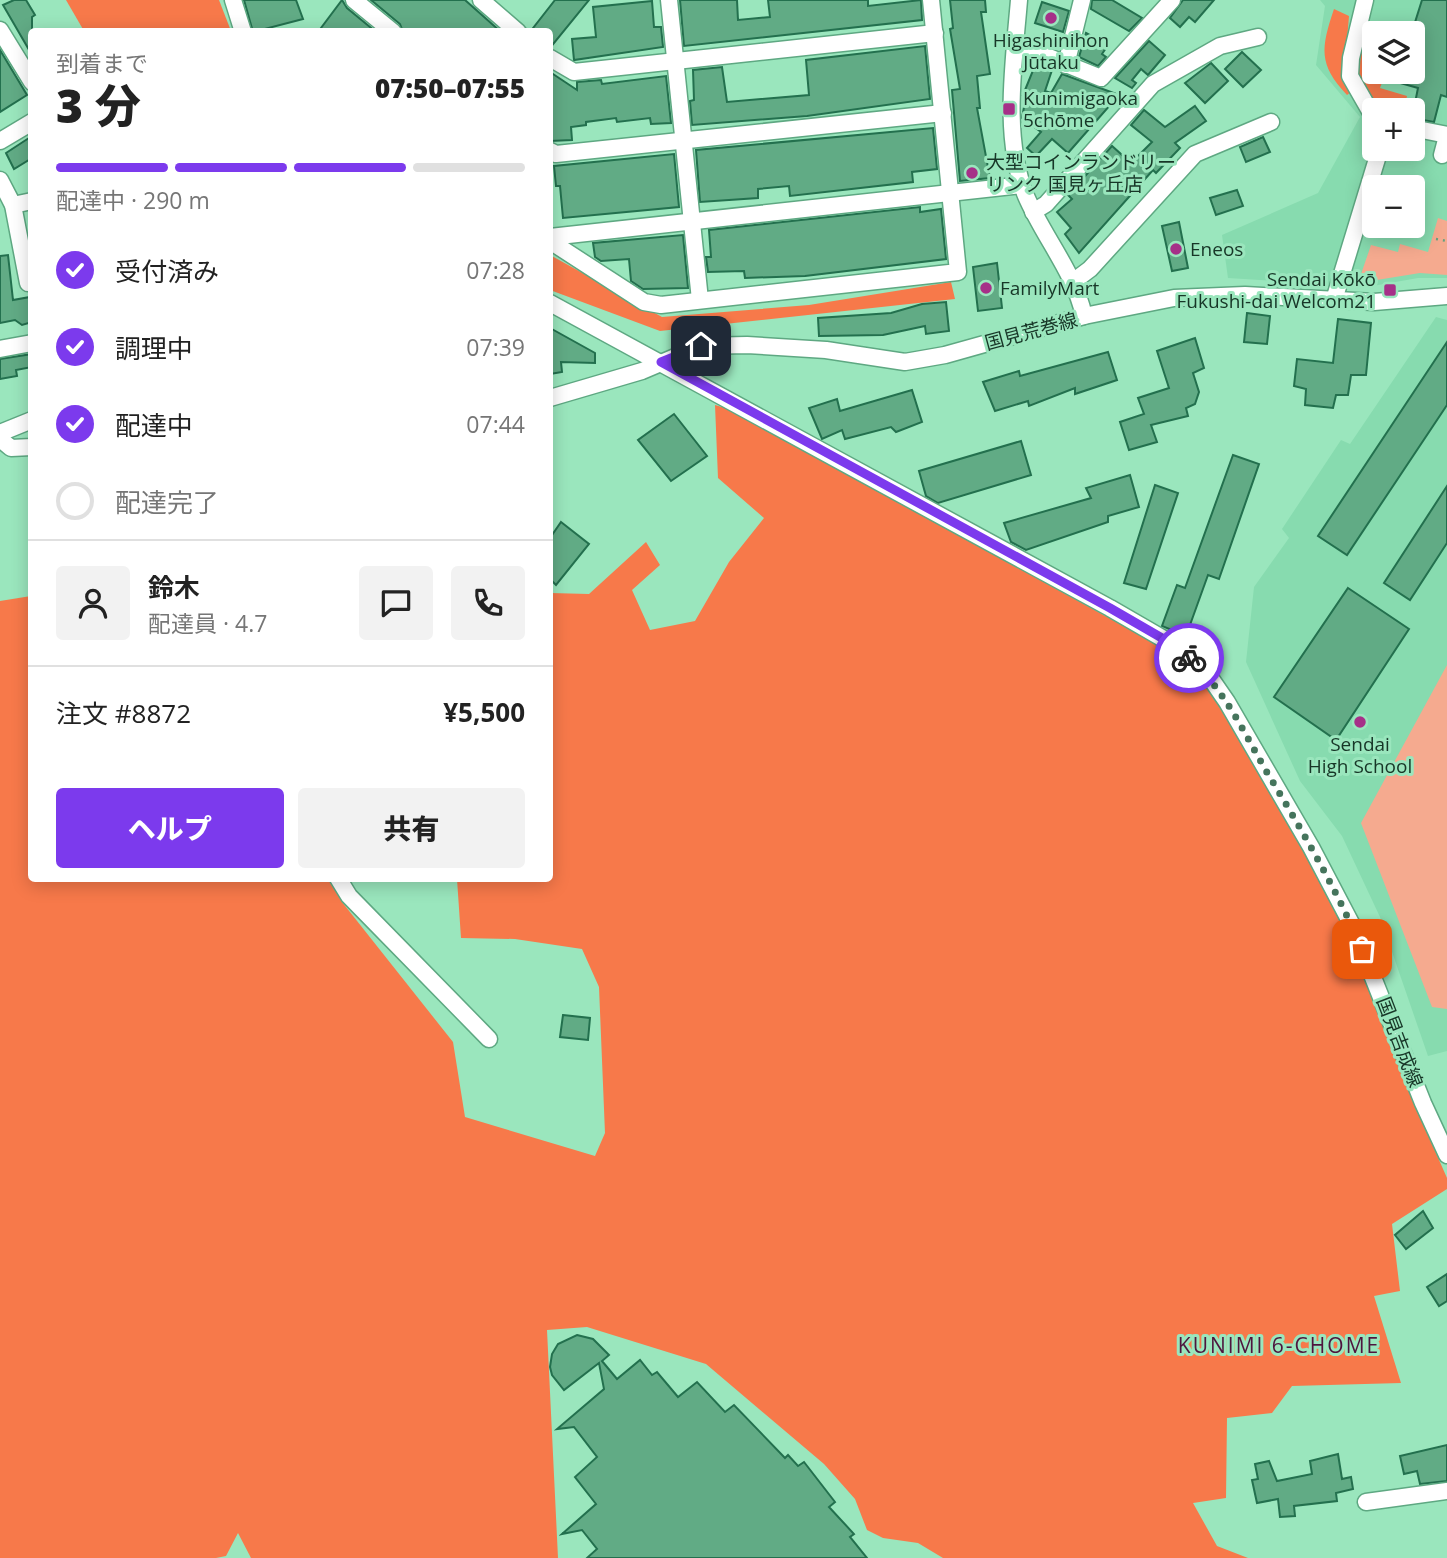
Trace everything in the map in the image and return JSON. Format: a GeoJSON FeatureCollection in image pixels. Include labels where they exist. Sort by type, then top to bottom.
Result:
{"type":"FeatureCollection","features":[{"type":"Feature","properties":{"kind":"street"},"geometry":{"type":"LineString","coordinates":[[233,0],[242,28]]}},
{"type":"Feature","properties":{"kind":"street"},"geometry":{"type":"LineString","coordinates":[[354,0],[388,28]]}},
{"type":"Feature","properties":{"kind":"street"},"geometry":{"type":"LineString","coordinates":[[669,0],[700,300]]}},
{"type":"Feature","properties":{"kind":"street"},"geometry":{"type":"LineString","coordinates":[[553,241],[644,302],[661,305],[958,272],[932,0]]}},
{"type":"Feature","properties":{"kind":"street"},"geometry":{"type":"LineString","coordinates":[[1019,0],[1013,126],[1022,185],[1033,212],[1074,281],[1084,316]]}},
{"type":"Feature","properties":{"kind":"street"},"geometry":{"type":"LineString","coordinates":[[1066,65],[1082,0]]}},
{"type":"Feature","properties":{"kind":"street"},"geometry":{"type":"LineString","coordinates":[[1016,44],[1101,78],[1171,0]]}},
{"type":"Feature","properties":{"kind":"street"},"geometry":{"type":"LineString","coordinates":[[1363,98],[1350,76],[1351,58],[1365,0]]}},
{"type":"Feature","properties":{"kind":"street"},"geometry":{"type":"LineString","coordinates":[[487,2],[514,28]]}},
{"type":"Feature","properties":{"kind":"street"},"geometry":{"type":"LineString","coordinates":[[0,30],[28,76]]}},
{"type":"Feature","properties":{"kind":"street"},"geometry":{"type":"LineString","coordinates":[[553,60],[575,72],[935,33]]}},
{"type":"Feature","properties":{"kind":"street"},"geometry":{"type":"LineString","coordinates":[[1033,212],[1046,204],[1153,84],[1220,46],[1258,37]]}},
{"type":"Feature","properties":{"kind":"street"},"geometry":{"type":"LineString","coordinates":[[553,152],[943,113]]}},
{"type":"Feature","properties":{"kind":"street"},"geometry":{"type":"LineString","coordinates":[[1074,281],[1090,269],[1195,154],[1271,122]]}},
{"type":"Feature","properties":{"kind":"street"},"geometry":{"type":"LineString","coordinates":[[0,141],[28,124]]}},
{"type":"Feature","properties":{"kind":"street"},"geometry":{"type":"LineString","coordinates":[[1425,131],[1447,135],[1442,155]]}},
{"type":"Feature","properties":{"kind":"street"},"geometry":{"type":"LineString","coordinates":[[1334,300],[1376,161]]}},
{"type":"Feature","properties":{"kind":"street"},"geometry":{"type":"LineString","coordinates":[[0,180],[13,205],[28,283]]}},
{"type":"Feature","properties":{"kind":"street"},"geometry":{"type":"LineString","coordinates":[[553,239],[692,220],[1022,185]]}},
{"type":"Feature","properties":{"kind":"street"},"geometry":{"type":"LineString","coordinates":[[13,205],[28,202]]}},
{"type":"Feature","properties":{"kind":"street","name":"国見荒巻線"},"geometry":{"type":"LineString","coordinates":[[553,397],[642,371],[701,346],[747,345],[826,350],[905,362],[945,355],[1084,316],[1204,295],[1374,302],[1447,296]]}},
{"type":"Feature","properties":{"kind":"street","name":"国見吉成線"},"geometry":{"type":"LineString","coordinates":[[553,305],[1110,608],[1174,645],[1207,673],[1311,847],[1353,927],[1423,1103],[1447,1155]]}},
{"type":"Feature","properties":{"kind":"street"},"geometry":{"type":"LineString","coordinates":[[0,349],[28,344]]}},
{"type":"Feature","properties":{"kind":"street"},"geometry":{"type":"LineString","coordinates":[[0,433],[28,422]]}},
{"type":"Feature","properties":{"kind":"street"},"geometry":{"type":"LineString","coordinates":[[0,439],[11,448],[28,447]]}},
{"type":"Feature","properties":{"kind":"street"},"geometry":{"type":"LineString","coordinates":[[340,882],[349,896],[489,1039]]}},
{"type":"Feature","properties":{"kind":"street"},"geometry":{"type":"LineString","coordinates":[[1366,1502],[1447,1491]]}},
{"type":"Feature","properties":{"kind":"path"},"geometry":{"type":"LineString","coordinates":[[1436,239],[1447,241]]}},
{"type":"Feature","properties":{"kind":"shaded area"},"geometry":{"type":"Polygon","coordinates":[[[66,0],[219,0],[230,28],[82,28],[66,0]]]}},
{"type":"Feature","properties":{"kind":"shaded area"},"geometry":{"type":"Polygon","coordinates":[[[1320,0],[1447,0],[1447,278],[1418,278],[1367,287],[1228,278],[1222,235],[1318,193],[1360,117],[1316,65],[1325,6],[1320,0]]]}},
{"type":"Feature","properties":{"kind":"shaded area"},"geometry":{"type":"Polygon","coordinates":[[[1334,9],[1349,16],[1345,63],[1351,92],[1347,95],[1331,74],[1325,55],[1326,35],[1334,9]]]}},
{"type":"Feature","properties":{"kind":"shaded area"},"geometry":{"type":"Polygon","coordinates":[[[1362,47],[1362,83],[1358,76],[1362,47]]]}},
{"type":"Feature","properties":{"kind":"shaded area"},"geometry":{"type":"Polygon","coordinates":[[[1363,84],[1382,84],[1380,88],[1407,96],[1407,98],[1371,98],[1363,84]]]}},
{"type":"Feature","properties":{"kind":"shaded area"},"geometry":{"type":"Polygon","coordinates":[[[1438,218],[1447,221],[1447,275],[1420,273],[1358,283],[1371,245],[1398,252],[1400,244],[1428,252],[1438,218]]]}},
{"type":"Feature","properties":{"kind":"shaded area"},"geometry":{"type":"Polygon","coordinates":[[[553,257],[662,317],[809,305],[951,282],[955,299],[660,331],[553,291],[553,257]]]}},
{"type":"Feature","properties":{"kind":"shaded area","name":"Sendai High School"},"geometry":{"type":"Polygon","coordinates":[[[1436,317],[1447,320],[1447,1051],[1428,1056],[1380,917],[1342,836],[1300,781],[1246,662],[1254,587],[1289,538],[1282,529],[1341,440],[1350,444],[1436,317]]]}},
{"type":"Feature","properties":{"kind":"shaded area"},"geometry":{"type":"Polygon","coordinates":[[[715,405],[732,410],[1167,650],[1209,686],[1298,839],[1346,930],[1413,1101],[1447,1178],[1447,1189],[1392,1224],[1400,1291],[1374,1296],[1401,1383],[1292,1386],[1272,1413],[1227,1418],[1226,1498],[1193,1503],[1217,1546],[1248,1558],[943,1558],[918,1543],[883,1538],[867,1530],[855,1499],[824,1464],[706,1364],[587,1327],[547,1330],[558,1558],[251,1558],[238,1533],[226,1556],[216,1558],[0,1558],[0,601],[28,596],[28,882],[330,882],[342,902],[453,1042],[465,1117],[595,1156],[605,1133],[599,987],[582,949],[515,939],[461,938],[457,882],[553,882],[553,593],[589,594],[646,542],[660,565],[632,590],[650,630],[695,621],[729,562],[764,518],[718,478],[715,405]]]}},
{"type":"Feature","properties":{"kind":"shaded area"},"geometry":{"type":"Polygon","coordinates":[[[1447,665],[1447,1009],[1432,1007],[1361,823],[1447,665]]]}},
{"type":"Feature","properties":{"kind":"building"},"geometry":{"type":"Polygon","coordinates":[[[14,0],[26,0],[35,15],[32,17],[32,28],[28,28],[28,48],[3,5],[14,0]]]}},
{"type":"Feature","properties":{"kind":"building"},"geometry":{"type":"Polygon","coordinates":[[[244,0],[296,0],[303,19],[268,28],[252,28],[244,0]]]}},
{"type":"Feature","properties":{"kind":"building"},"geometry":{"type":"Polygon","coordinates":[[[342,0],[347,8],[371,28],[321,28],[342,0]]]}},
{"type":"Feature","properties":{"kind":"building"},"geometry":{"type":"Polygon","coordinates":[[[371,0],[465,0],[496,28],[402,28],[371,0]]]}},
{"type":"Feature","properties":{"kind":"building"},"geometry":{"type":"Polygon","coordinates":[[[555,0],[589,0],[553,44],[553,28],[533,28],[555,0]]]}},
{"type":"Feature","properties":{"kind":"building"},"geometry":{"type":"Polygon","coordinates":[[[680,0],[737,0],[738,20],[770,17],[768,0],[868,0],[868,6],[921,0],[922,20],[684,46],[680,0]]]}},
{"type":"Feature","properties":{"kind":"building"},"geometry":{"type":"Polygon","coordinates":[[[950,0],[985,0],[986,12],[981,12],[990,74],[977,76],[980,108],[977,108],[990,178],[960,181],[952,90],[960,89],[950,29],[953,28],[950,0]]]}},
{"type":"Feature","properties":{"kind":"building"},"geometry":{"type":"Polygon","coordinates":[[[1092,0],[1112,0],[1142,18],[1129,31],[1091,9],[1092,0]]]}},
{"type":"Feature","properties":{"kind":"building"},"geometry":{"type":"Polygon","coordinates":[[[1183,0],[1214,0],[1195,22],[1189,17],[1180,27],[1170,18],[1183,0]]]}},
{"type":"Feature","properties":{"kind":"building"},"geometry":{"type":"Polygon","coordinates":[[[1422,0],[1447,0],[1447,97],[1441,95],[1434,122],[1425,120],[1425,98],[1416,98],[1418,88],[1404,84],[1425,84],[1425,21],[1415,21],[1422,0]]]}},
{"type":"Feature","properties":{"kind":"building"},"geometry":{"type":"Polygon","coordinates":[[[652,1],[654,27],[661,27],[663,47],[574,60],[572,39],[596,37],[593,7],[652,1]]]}},
{"type":"Feature","properties":{"kind":"building"},"geometry":{"type":"Polygon","coordinates":[[[1042,2],[1069,11],[1063,32],[1035,23],[1042,2]]]}},
{"type":"Feature","properties":{"kind":"building"},"geometry":{"type":"Polygon","coordinates":[[[1086,33],[1108,45],[1102,54],[1106,57],[1098,66],[1079,57],[1086,33]]]}},
{"type":"Feature","properties":{"kind":"building"},"geometry":{"type":"Polygon","coordinates":[[[1149,41],[1165,55],[1148,75],[1141,69],[1132,80],[1136,83],[1132,88],[1115,78],[1149,41]]]}},
{"type":"Feature","properties":{"kind":"building"},"geometry":{"type":"Polygon","coordinates":[[[925,46],[930,99],[807,116],[692,125],[690,101],[694,100],[693,70],[722,67],[727,102],[809,95],[806,60],[925,46]]]}},
{"type":"Feature","properties":{"kind":"building"},"geometry":{"type":"Polygon","coordinates":[[[0,50],[27,95],[0,112],[0,50]]]}},
{"type":"Feature","properties":{"kind":"building"},"geometry":{"type":"Polygon","coordinates":[[[1242,52],[1261,70],[1243,87],[1225,69],[1242,52]]]}},
{"type":"Feature","properties":{"kind":"building"},"geometry":{"type":"Polygon","coordinates":[[[1036,63],[1052,70],[1045,91],[1051,93],[1062,74],[1119,95],[1068,153],[1052,139],[1036,156],[1027,148],[1041,132],[1022,118],[1026,96],[1023,95],[1036,63]]]}},
{"type":"Feature","properties":{"kind":"building"},"geometry":{"type":"Polygon","coordinates":[[[1211,63],[1228,81],[1205,103],[1185,83],[1211,63]]]}},
{"type":"Feature","properties":{"kind":"building"},"geometry":{"type":"Polygon","coordinates":[[[553,74],[577,90],[577,82],[601,80],[602,84],[666,76],[671,123],[651,124],[650,118],[617,122],[616,118],[586,122],[586,125],[571,127],[572,140],[553,141],[553,74]]]}},
{"type":"Feature","properties":{"kind":"building"},"geometry":{"type":"Polygon","coordinates":[[[1195,106],[1206,121],[1175,143],[1180,148],[1156,173],[1153,170],[1079,253],[1065,234],[1071,228],[1057,212],[1072,199],[1068,195],[1112,146],[1131,163],[1152,142],[1131,125],[1144,110],[1165,127],[1195,106]]]}},
{"type":"Feature","properties":{"kind":"building"},"geometry":{"type":"Polygon","coordinates":[[[933,128],[937,169],[912,172],[913,182],[790,196],[789,186],[758,189],[758,198],[700,202],[696,150],[933,128]]]}},
{"type":"Feature","properties":{"kind":"building"},"geometry":{"type":"Polygon","coordinates":[[[1263,137],[1270,152],[1246,162],[1240,147],[1263,137]]]}},
{"type":"Feature","properties":{"kind":"building"},"geometry":{"type":"Polygon","coordinates":[[[28,139],[28,160],[14,169],[6,153],[28,139]]]}},
{"type":"Feature","properties":{"kind":"building"},"geometry":{"type":"Polygon","coordinates":[[[674,154],[679,207],[563,218],[560,186],[556,186],[554,166],[674,154]]]}},
{"type":"Feature","properties":{"kind":"building"},"geometry":{"type":"Polygon","coordinates":[[[1237,190],[1243,206],[1216,215],[1210,198],[1237,190]]]}},
{"type":"Feature","properties":{"kind":"building"},"geometry":{"type":"Polygon","coordinates":[[[920,207],[920,212],[941,209],[946,259],[805,276],[745,278],[744,271],[708,272],[706,257],[711,257],[709,230],[920,207]]]}},
{"type":"Feature","properties":{"kind":"building"},"geometry":{"type":"Polygon","coordinates":[[[1179,222],[1188,268],[1172,271],[1162,226],[1179,222]]]}},
{"type":"Feature","properties":{"kind":"building"},"geometry":{"type":"Polygon","coordinates":[[[683,235],[688,288],[643,289],[631,281],[629,259],[601,261],[595,257],[593,243],[683,235]]]}},
{"type":"Feature","properties":{"kind":"building"},"geometry":{"type":"Polygon","coordinates":[[[8,255],[13,300],[28,297],[28,323],[22,325],[15,320],[0,323],[0,256],[8,255]]]}},
{"type":"Feature","properties":{"kind":"building"},"geometry":{"type":"Polygon","coordinates":[[[997,263],[1002,308],[978,311],[973,267],[997,263]]]}},
{"type":"Feature","properties":{"kind":"building"},"geometry":{"type":"Polygon","coordinates":[[[946,302],[949,331],[926,334],[925,326],[883,335],[819,336],[818,318],[891,313],[922,304],[946,302]]]}},
{"type":"Feature","properties":{"kind":"building"},"geometry":{"type":"Polygon","coordinates":[[[1247,313],[1270,316],[1267,344],[1244,342],[1247,313]]]}},
{"type":"Feature","properties":{"kind":"building"},"geometry":{"type":"Polygon","coordinates":[[[1338,319],[1371,323],[1366,375],[1351,375],[1348,395],[1336,395],[1333,408],[1305,405],[1306,389],[1294,386],[1297,359],[1333,363],[1338,319]]]}},
{"type":"Feature","properties":{"kind":"building"},"geometry":{"type":"Polygon","coordinates":[[[553,330],[595,353],[595,363],[561,362],[562,372],[553,374],[553,330]]]}},
{"type":"Feature","properties":{"kind":"building"},"geometry":{"type":"Polygon","coordinates":[[[1195,338],[1204,368],[1193,373],[1199,392],[1195,404],[1186,408],[1188,416],[1151,425],[1157,442],[1129,450],[1120,422],[1144,414],[1138,398],[1169,388],[1157,351],[1195,338]]]}},
{"type":"Feature","properties":{"kind":"building"},"geometry":{"type":"Polygon","coordinates":[[[1447,342],[1447,405],[1347,555],[1318,536],[1447,342]]]}},
{"type":"Feature","properties":{"kind":"building"},"geometry":{"type":"Polygon","coordinates":[[[1108,352],[1117,380],[1075,394],[1075,388],[1029,406],[1028,401],[995,411],[983,382],[1019,371],[1020,376],[1108,352]]]}},
{"type":"Feature","properties":{"kind":"building"},"geometry":{"type":"Polygon","coordinates":[[[28,355],[28,368],[16,370],[17,376],[0,379],[0,359],[28,355]]]}},
{"type":"Feature","properties":{"kind":"building"},"geometry":{"type":"Polygon","coordinates":[[[912,390],[922,422],[896,432],[891,427],[845,439],[842,430],[822,439],[809,408],[837,399],[840,411],[912,390]]]}},
{"type":"Feature","properties":{"kind":"building"},"geometry":{"type":"Polygon","coordinates":[[[674,414],[707,456],[671,481],[638,440],[674,414]]]}},
{"type":"Feature","properties":{"kind":"building"},"geometry":{"type":"Polygon","coordinates":[[[1021,441],[1031,475],[938,503],[926,496],[919,471],[1021,441]]]}},
{"type":"Feature","properties":{"kind":"building"},"geometry":{"type":"Polygon","coordinates":[[[1233,455],[1259,464],[1219,579],[1208,575],[1186,636],[1162,626],[1177,585],[1185,588],[1233,455]]]}},
{"type":"Feature","properties":{"kind":"building"},"geometry":{"type":"Polygon","coordinates":[[[1130,475],[1139,507],[1108,516],[1108,522],[1026,550],[1011,542],[1004,523],[1091,498],[1086,488],[1130,475]]]}},
{"type":"Feature","properties":{"kind":"building"},"geometry":{"type":"Polygon","coordinates":[[[1155,485],[1178,493],[1146,589],[1124,583],[1155,485]]]}},
{"type":"Feature","properties":{"kind":"building"},"geometry":{"type":"Polygon","coordinates":[[[1447,486],[1447,543],[1410,600],[1384,583],[1447,486]]]}},
{"type":"Feature","properties":{"kind":"building"},"geometry":{"type":"Polygon","coordinates":[[[561,522],[589,544],[556,585],[553,582],[553,534],[561,522]]]}},
{"type":"Feature","properties":{"kind":"building"},"geometry":{"type":"Polygon","coordinates":[[[1348,588],[1409,629],[1336,740],[1274,697],[1348,588]]]}},
{"type":"Feature","properties":{"kind":"building"},"geometry":{"type":"Polygon","coordinates":[[[563,1015],[590,1018],[588,1040],[560,1037],[563,1015]]]}},
{"type":"Feature","properties":{"kind":"building"},"geometry":{"type":"Polygon","coordinates":[[[1423,1211],[1433,1228],[1406,1249],[1395,1235],[1423,1211]]]}},
{"type":"Feature","properties":{"kind":"building"},"geometry":{"type":"Polygon","coordinates":[[[1447,1274],[1447,1301],[1439,1306],[1427,1287],[1447,1274]]]}},
{"type":"Feature","properties":{"kind":"building"},"geometry":{"type":"Polygon","coordinates":[[[577,1335],[593,1339],[609,1355],[602,1361],[617,1379],[640,1360],[652,1375],[657,1372],[678,1397],[697,1382],[725,1412],[734,1405],[785,1458],[788,1455],[798,1466],[804,1462],[835,1502],[829,1507],[854,1534],[850,1537],[867,1558],[587,1558],[597,1549],[582,1530],[562,1534],[596,1504],[575,1477],[597,1457],[574,1427],[557,1429],[604,1389],[599,1363],[564,1390],[552,1375],[550,1367],[552,1354],[558,1344],[577,1335]]]}},
{"type":"Feature","properties":{"kind":"building"},"geometry":{"type":"Polygon","coordinates":[[[1447,1445],[1447,1481],[1420,1484],[1417,1471],[1404,1474],[1400,1456],[1447,1445]]]}},
{"type":"Feature","properties":{"kind":"building"},"geometry":{"type":"Polygon","coordinates":[[[1338,1454],[1342,1479],[1351,1477],[1353,1489],[1336,1493],[1337,1501],[1294,1506],[1295,1516],[1280,1517],[1278,1499],[1257,1503],[1252,1480],[1258,1479],[1255,1464],[1269,1461],[1277,1481],[1312,1474],[1310,1461],[1338,1454]]]}},
{"type":"Feature","properties":{"kind":"way so far"},"geometry":{"type":"LineString","coordinates":[[1189,658],[1207,673],[1227,702],[1311,847],[1362,949]]}},
{"type":"Feature","properties":{"kind":"place","name":"Higashinihon Jūtaku"},"geometry":{"type":"Point","coordinates":[1051,18]}},
{"type":"Feature","properties":{"kind":"place","name":"Kunimigaoka 5chōme"},"geometry":{"type":"Point","coordinates":[1009,109]}},
{"type":"Feature","properties":{"kind":"place","name":"大型コインランドリー リンク 国見ヶ丘店"},"geometry":{"type":"Point","coordinates":[972,173]}},
{"type":"Feature","properties":{"kind":"place","name":"Eneos"},"geometry":{"type":"Point","coordinates":[1176,249]}},
{"type":"Feature","properties":{"kind":"place","name":"FamilyMart"},"geometry":{"type":"Point","coordinates":[986,288]}},
{"type":"Feature","properties":{"kind":"place","name":"Sendai Kōkō Fukushi-dai Welcom21"},"geometry":{"type":"Point","coordinates":[1390,290]}},
{"type":"Feature","properties":{"kind":"place","name":"Sendai High School"},"geometry":{"type":"Point","coordinates":[1360,722]}},
{"type":"Feature","properties":{"kind":"district","name":"KUNIMI 6-CHOME"},"geometry":{"type":"Point","coordinates":[1279,1345]}},
{"type":"Feature","properties":{"kind":"route"},"geometry":{"type":"LineString","coordinates":[[701,346],[661,362],[1110,608],[1174,645],[1189,658]]}}]}
